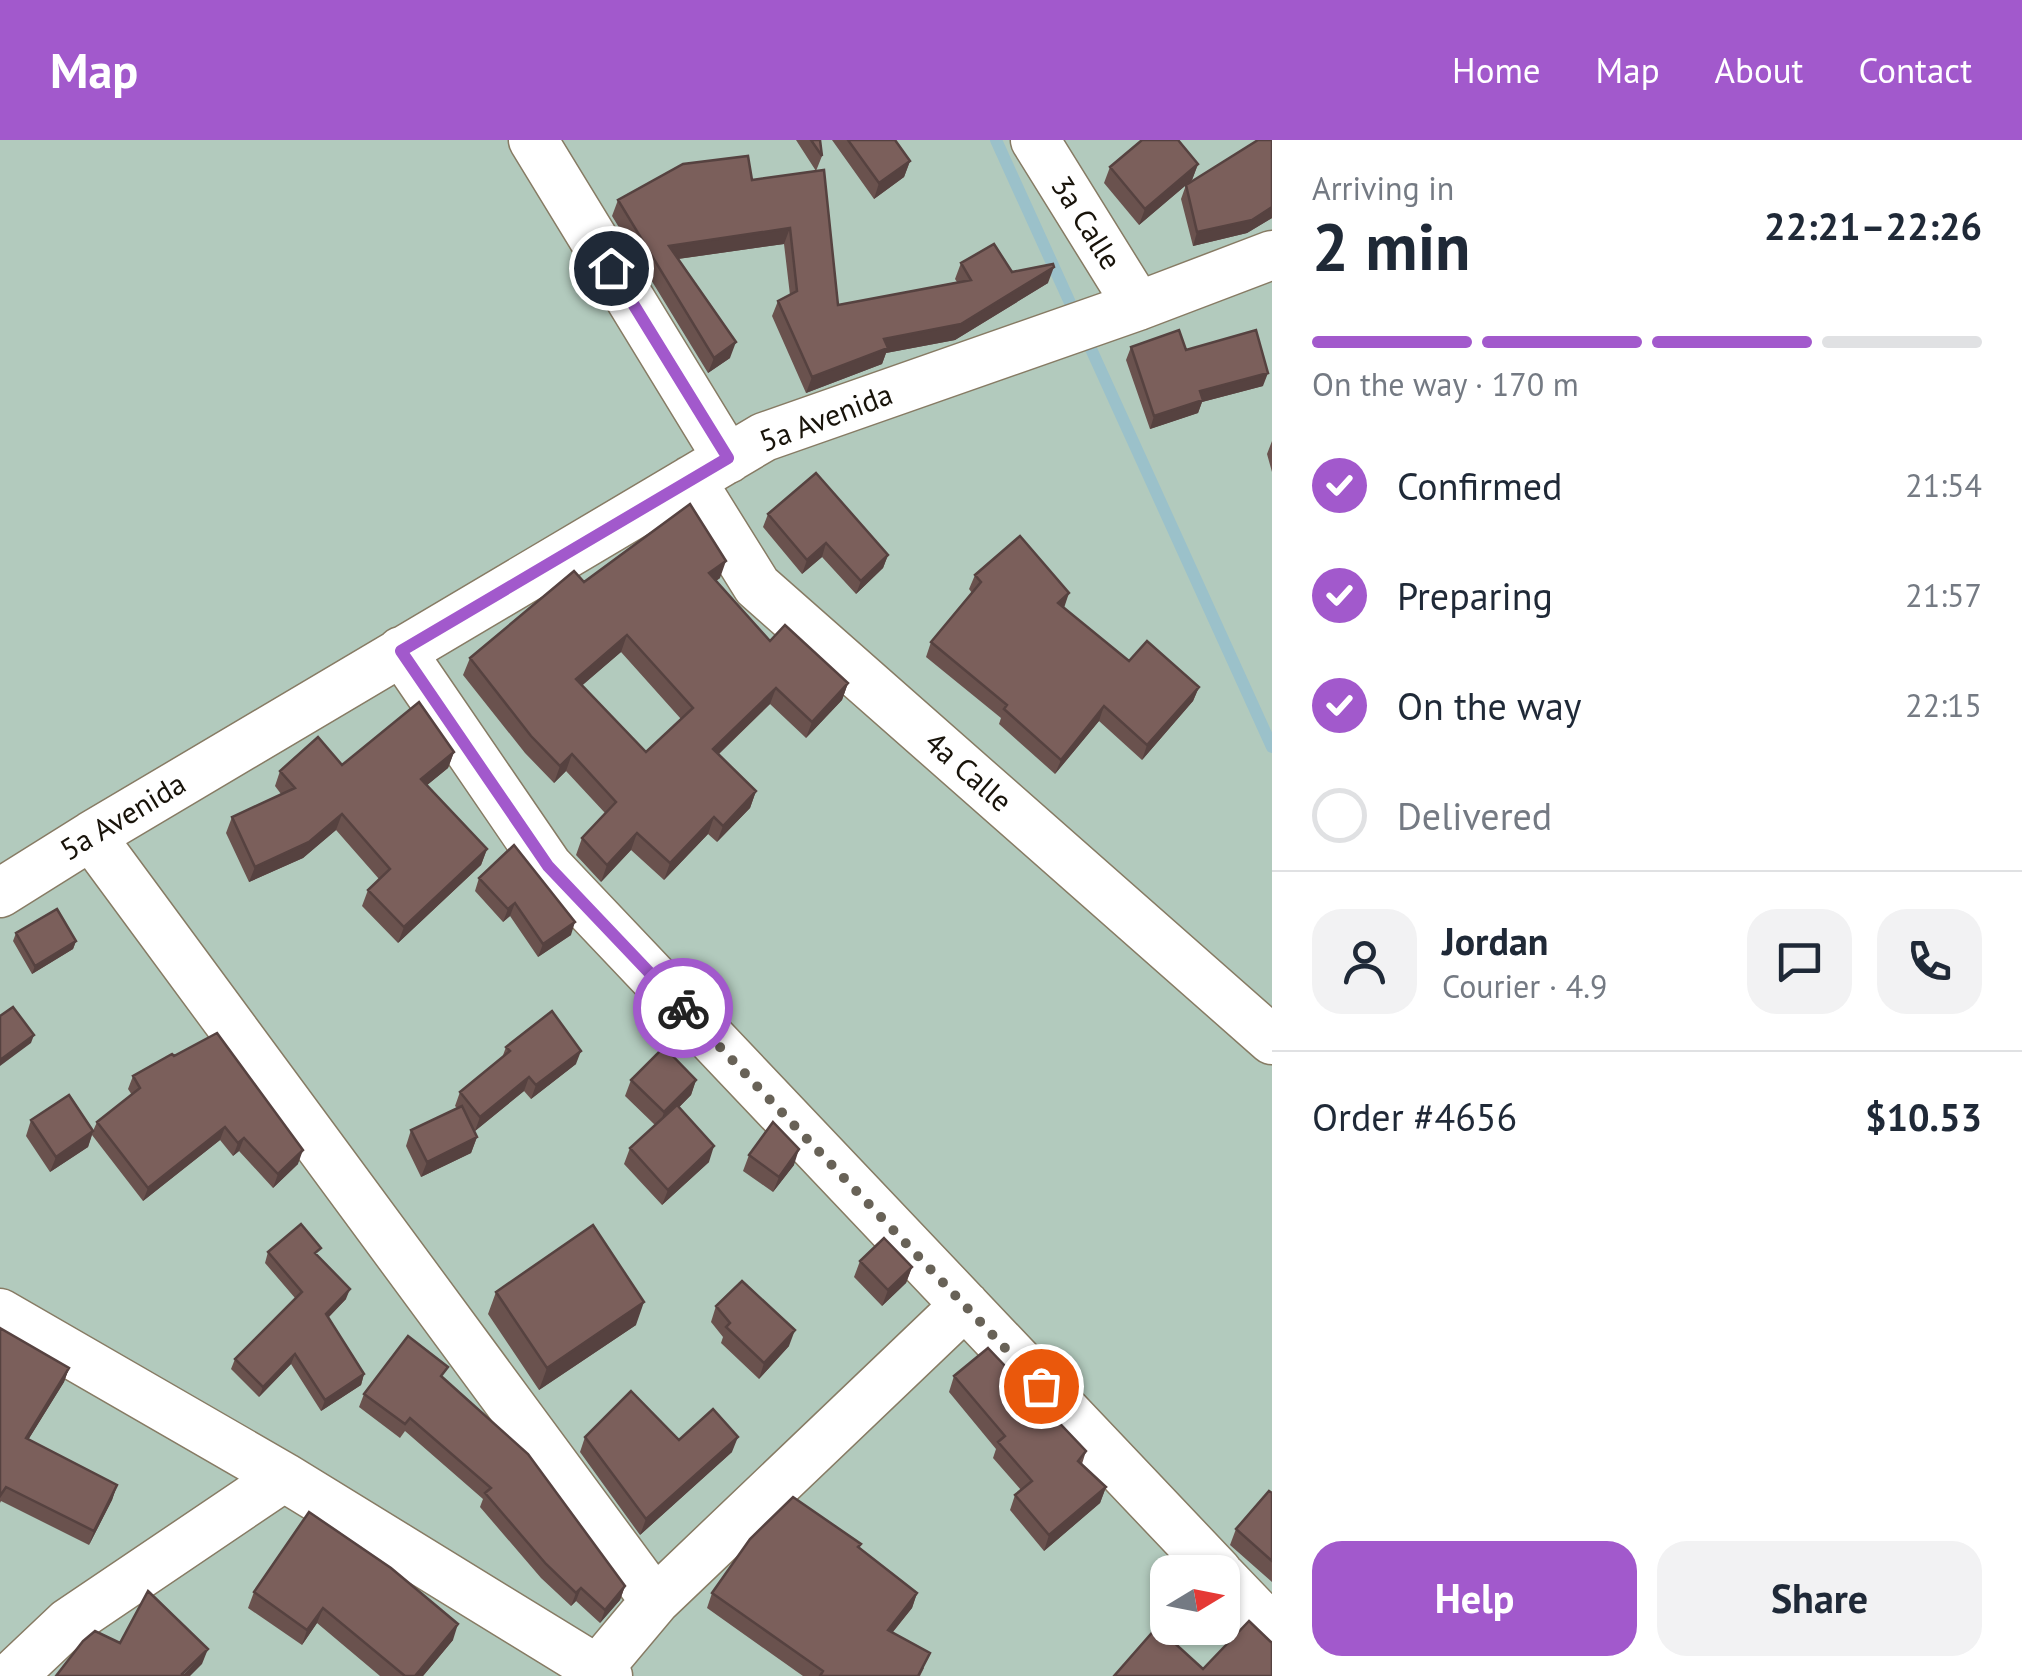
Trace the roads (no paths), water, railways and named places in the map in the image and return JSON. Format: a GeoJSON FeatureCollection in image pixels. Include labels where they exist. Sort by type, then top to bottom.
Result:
{"type":"FeatureCollection","features":[{"type":"Feature","properties":{"kind":"street","name":"4a Calle"},"geometry":{"type":"LineString","coordinates":[[533,140],[710,470],[757,586],[1272,1040]]}},
{"type":"Feature","properties":{"kind":"street","name":"3a Calle"},"geometry":{"type":"LineString","coordinates":[[1035,140],[1138,306]]}},
{"type":"Feature","properties":{"kind":"street","name":"5a Avenida"},"geometry":{"type":"LineString","coordinates":[[0,894],[91,836],[764,437],[1272,255]]}},
{"type":"Feature","properties":{"kind":"street"},"geometry":{"type":"LineString","coordinates":[[401,651],[548,866],[1201,1555]]}},
{"type":"Feature","properties":{"kind":"street"},"geometry":{"type":"LineString","coordinates":[[91,836],[655,1601]]}},
{"type":"Feature","properties":{"kind":"street"},"geometry":{"type":"LineString","coordinates":[[0,1313],[284,1477],[603,1673],[655,1601],[965,1305]]}},
{"type":"Feature","properties":{"kind":"street"},"geometry":{"type":"LineString","coordinates":[[12,1676],[68,1623],[284,1477]]}},
{"type":"Feature","properties":{"kind":"street"},"geometry":{"type":"LineString","coordinates":[[1240,1596],[1272,1629]]}},
{"type":"Feature","properties":{"kind":"waterway"},"geometry":{"type":"LineString","coordinates":[[996,140],[1272,747]]}}]}
